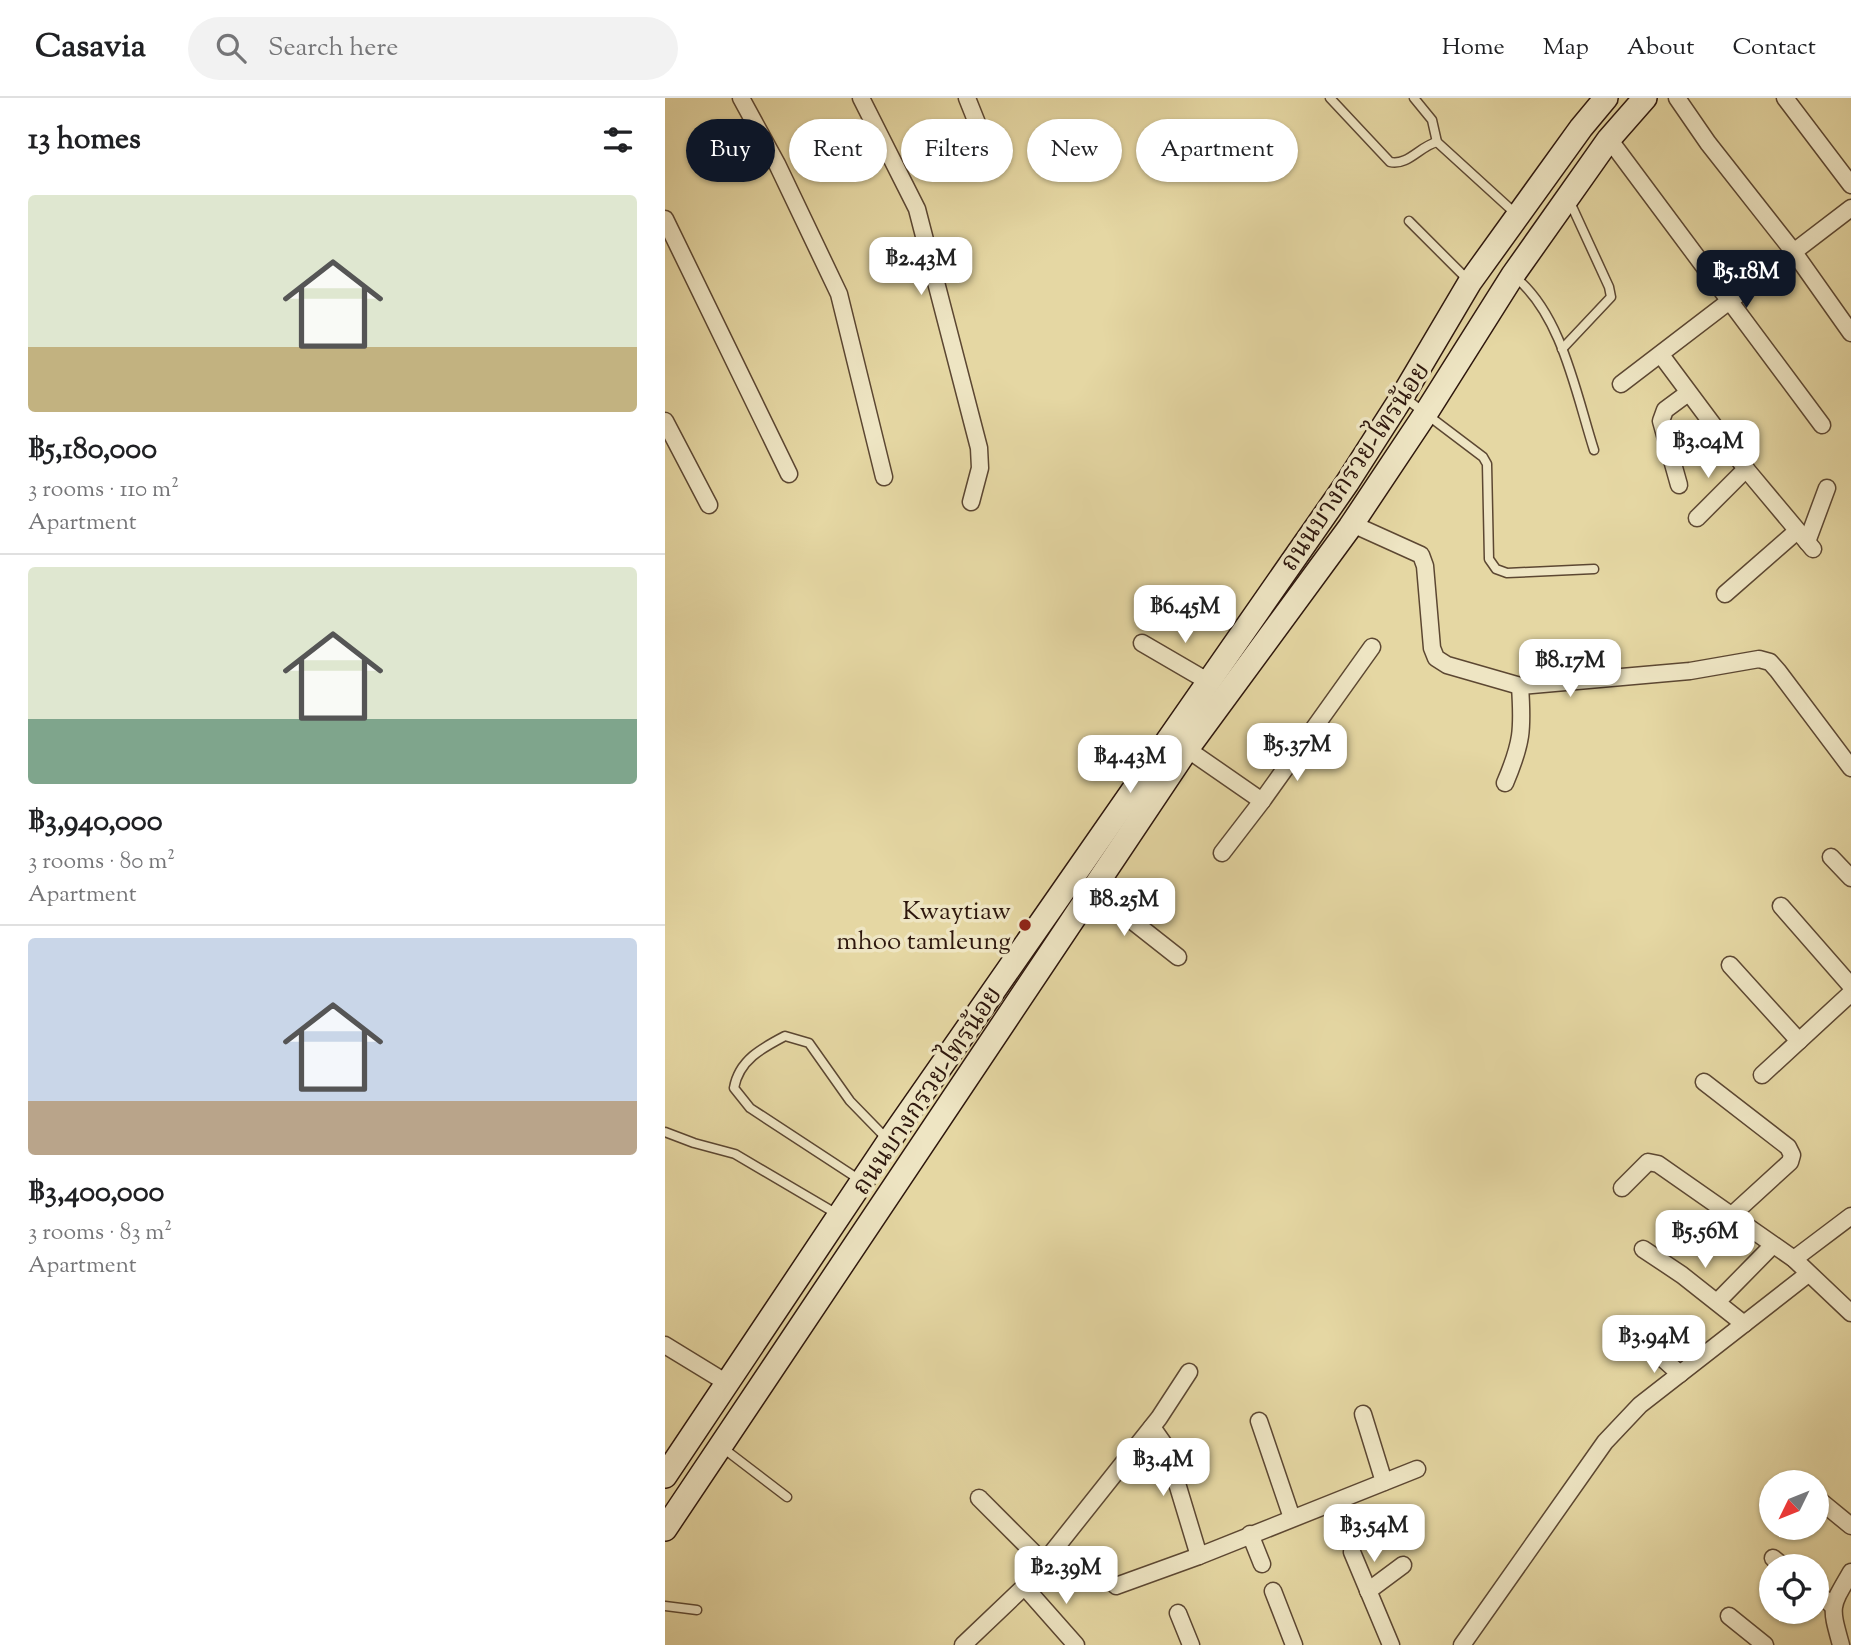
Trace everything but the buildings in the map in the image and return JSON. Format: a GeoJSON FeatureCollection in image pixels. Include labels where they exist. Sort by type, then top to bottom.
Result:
{"type":"FeatureCollection","features":[{"type":"Feature","properties":{"kind":"main road","name":"ถนนบางกรวย-ไทรน้อย"},"geometry":{"type":"LineString","coordinates":[[665,1476],[890,1141],[1347,483],[1470,282],[1581,128],[1606,98]]}},
{"type":"Feature","properties":{"kind":"main road","name":"ถนนบางกรวย-ไทรน้อย"},"geometry":{"type":"LineString","coordinates":[[669,1516],[720,1446],[1187,749],[1350,527],[1426,414],[1513,275],[1609,139],[1645,98]]}},
{"type":"Feature","properties":{"kind":"street"},"geometry":{"type":"LineString","coordinates":[[741,98],[777,164],[839,294],[884,477]]}},
{"type":"Feature","properties":{"kind":"street"},"geometry":{"type":"LineString","coordinates":[[861,98],[916,209],[979,448],[980,468],[971,502]]}},
{"type":"Feature","properties":{"kind":"street"},"geometry":{"type":"LineString","coordinates":[[967,98],[975,119]]}},
{"type":"Feature","properties":{"kind":"street"},"geometry":{"type":"LineString","coordinates":[[1677,98],[1708,143],[1793,251],[1851,333]]}},
{"type":"Feature","properties":{"kind":"street"},"geometry":{"type":"LineString","coordinates":[[1785,98],[1851,185]]}},
{"type":"Feature","properties":{"kind":"street"},"geometry":{"type":"LineString","coordinates":[[1609,139],[1822,425]]}},
{"type":"Feature","properties":{"kind":"street"},"geometry":{"type":"LineString","coordinates":[[1621,384],[1851,208]]}},
{"type":"Feature","properties":{"kind":"street"},"geometry":{"type":"LineString","coordinates":[[665,219],[789,474]]}},
{"type":"Feature","properties":{"kind":"street"},"geometry":{"type":"LineString","coordinates":[[1661,355],[1746,469],[1805,541]]}},
{"type":"Feature","properties":{"kind":"street"},"geometry":{"type":"LineString","coordinates":[[1679,485],[1661,421],[1665,410],[1688,393]]}},
{"type":"Feature","properties":{"kind":"street"},"geometry":{"type":"LineString","coordinates":[[665,421],[709,505]]}},
{"type":"Feature","properties":{"kind":"street"},"geometry":{"type":"LineString","coordinates":[[1697,518],[1746,469]]}},
{"type":"Feature","properties":{"kind":"street"},"geometry":{"type":"LineString","coordinates":[[1725,594],[1805,541],[1827,488]]}},
{"type":"Feature","properties":{"kind":"street"},"geometry":{"type":"LineString","coordinates":[[1350,527],[1359,527],[1421,555],[1426,566],[1431,648],[1436,658],[1447,665],[1520,686],[1690,671],[1759,659],[1770,662],[1779,671],[1850,767]]}},
{"type":"Feature","properties":{"kind":"street"},"geometry":{"type":"LineString","coordinates":[[1142,643],[1209,682]]}},
{"type":"Feature","properties":{"kind":"street"},"geometry":{"type":"LineString","coordinates":[[1222,853],[1373,647]]}},
{"type":"Feature","properties":{"kind":"street"},"geometry":{"type":"LineString","coordinates":[[1505,783],[1517,754],[1523,729],[1520,686]]}},
{"type":"Feature","properties":{"kind":"street"},"geometry":{"type":"LineString","coordinates":[[1187,749],[1262,801]]}},
{"type":"Feature","properties":{"kind":"street"},"geometry":{"type":"LineString","coordinates":[[1831,857],[1851,878]]}},
{"type":"Feature","properties":{"kind":"street"},"geometry":{"type":"LineString","coordinates":[[1093,890],[1178,957]]}},
{"type":"Feature","properties":{"kind":"street"},"geometry":{"type":"LineString","coordinates":[[1781,906],[1851,986]]}},
{"type":"Feature","properties":{"kind":"street"},"geometry":{"type":"LineString","coordinates":[[1730,965],[1799,1041]]}},
{"type":"Feature","properties":{"kind":"street"},"geometry":{"type":"LineString","coordinates":[[1762,1076],[1851,993]]}},
{"type":"Feature","properties":{"kind":"street"},"geometry":{"type":"LineString","coordinates":[[1704,1082],[1789,1147],[1792,1155],[1790,1162],[1732,1215]]}},
{"type":"Feature","properties":{"kind":"street"},"geometry":{"type":"LineString","coordinates":[[1622,1188],[1648,1161],[1658,1164],[1794,1259],[1851,1313]]}},
{"type":"Feature","properties":{"kind":"street"},"geometry":{"type":"LineString","coordinates":[[1794,1259],[1851,1216]]}},
{"type":"Feature","properties":{"kind":"street"},"geometry":{"type":"LineString","coordinates":[[1717,1302],[1773,1245]]}},
{"type":"Feature","properties":{"kind":"street"},"geometry":{"type":"LineString","coordinates":[[1643,1249],[1744,1324]]}},
{"type":"Feature","properties":{"kind":"street"},"geometry":{"type":"LineString","coordinates":[[1462,1645],[1605,1441],[1640,1405],[1808,1274]]}},
{"type":"Feature","properties":{"kind":"street"},"geometry":{"type":"LineString","coordinates":[[665,1345],[727,1383]]}},
{"type":"Feature","properties":{"kind":"street"},"geometry":{"type":"LineString","coordinates":[[1652,1349],[1680,1374]]}},
{"type":"Feature","properties":{"kind":"street"},"geometry":{"type":"LineString","coordinates":[[963,1645],[1027,1584],[1153,1427],[1189,1372]]}},
{"type":"Feature","properties":{"kind":"street"},"geometry":{"type":"LineString","coordinates":[[1363,1414],[1384,1482]]}},
{"type":"Feature","properties":{"kind":"street"},"geometry":{"type":"LineString","coordinates":[[1259,1421],[1292,1518]]}},
{"type":"Feature","properties":{"kind":"street"},"geometry":{"type":"LineString","coordinates":[[1153,1427],[1166,1447],[1199,1556]]}},
{"type":"Feature","properties":{"kind":"street"},"geometry":{"type":"LineString","coordinates":[[1116,1586],[1199,1556],[1417,1469]]}},
{"type":"Feature","properties":{"kind":"street"},"geometry":{"type":"LineString","coordinates":[[979,1498],[1043,1562]]}},
{"type":"Feature","properties":{"kind":"street"},"geometry":{"type":"LineString","coordinates":[[1829,1508],[1851,1526]]}},
{"type":"Feature","properties":{"kind":"street"},"geometry":{"type":"LineString","coordinates":[[1249,1534],[1262,1564]]}},
{"type":"Feature","properties":{"kind":"street"},"geometry":{"type":"LineString","coordinates":[[1352,1552],[1391,1645]]}},
{"type":"Feature","properties":{"kind":"street"},"geometry":{"type":"LineString","coordinates":[[1368,1591],[1403,1565]]}},
{"type":"Feature","properties":{"kind":"street"},"geometry":{"type":"LineString","coordinates":[[1833,1606],[1851,1572]]}},
{"type":"Feature","properties":{"kind":"street"},"geometry":{"type":"LineString","coordinates":[[1027,1584],[1030,1593],[1076,1645]]}},
{"type":"Feature","properties":{"kind":"street"},"geometry":{"type":"LineString","coordinates":[[1273,1591],[1294,1645]]}},
{"type":"Feature","properties":{"kind":"street"},"geometry":{"type":"LineString","coordinates":[[1829,1603],[1833,1606],[1841,1645]]}},
{"type":"Feature","properties":{"kind":"street"},"geometry":{"type":"LineString","coordinates":[[1178,1613],[1191,1645]]}},
{"type":"Feature","properties":{"kind":"street"},"geometry":{"type":"LineString","coordinates":[[1729,1616],[1765,1645]]}},
{"type":"Feature","properties":{"kind":"lane"},"geometry":{"type":"LineString","coordinates":[[1330,98],[1390,162],[1402,162],[1431,143],[1437,142]]}},
{"type":"Feature","properties":{"kind":"lane"},"geometry":{"type":"LineString","coordinates":[[1414,98],[1431,120],[1437,142],[1518,216]]}},
{"type":"Feature","properties":{"kind":"lane"},"geometry":{"type":"LineString","coordinates":[[1562,349],[1611,297],[1609,287],[1568,197]]}},
{"type":"Feature","properties":{"kind":"lane"},"geometry":{"type":"LineString","coordinates":[[1409,221],[1470,282]]}},
{"type":"Feature","properties":{"kind":"lane"},"geometry":{"type":"LineString","coordinates":[[1513,275],[1529,288],[1562,349],[1594,450]]}},
{"type":"Feature","properties":{"kind":"lane"},"geometry":{"type":"LineString","coordinates":[[1402,397],[1483,457],[1487,464],[1489,559],[1496,569],[1507,573],[1594,569]]}},
{"type":"Feature","properties":{"kind":"lane"},"geometry":{"type":"LineString","coordinates":[[862,1182],[750,1108],[734,1088],[737,1073],[759,1049],[785,1036],[809,1043],[851,1101],[890,1141]]}},
{"type":"Feature","properties":{"kind":"lane"},"geometry":{"type":"LineString","coordinates":[[665,1132],[735,1154],[840,1216]]}},
{"type":"Feature","properties":{"kind":"lane"},"geometry":{"type":"LineString","coordinates":[[720,1446],[787,1497]]}},
{"type":"Feature","properties":{"kind":"lane"},"geometry":{"type":"LineString","coordinates":[[665,1606],[697,1611]]}},
{"type":"Feature","properties":{"kind":"place","name":"Kwaytiaw mhoo tamleung"},"geometry":{"type":"Point","coordinates":[1025,925]}}]}
